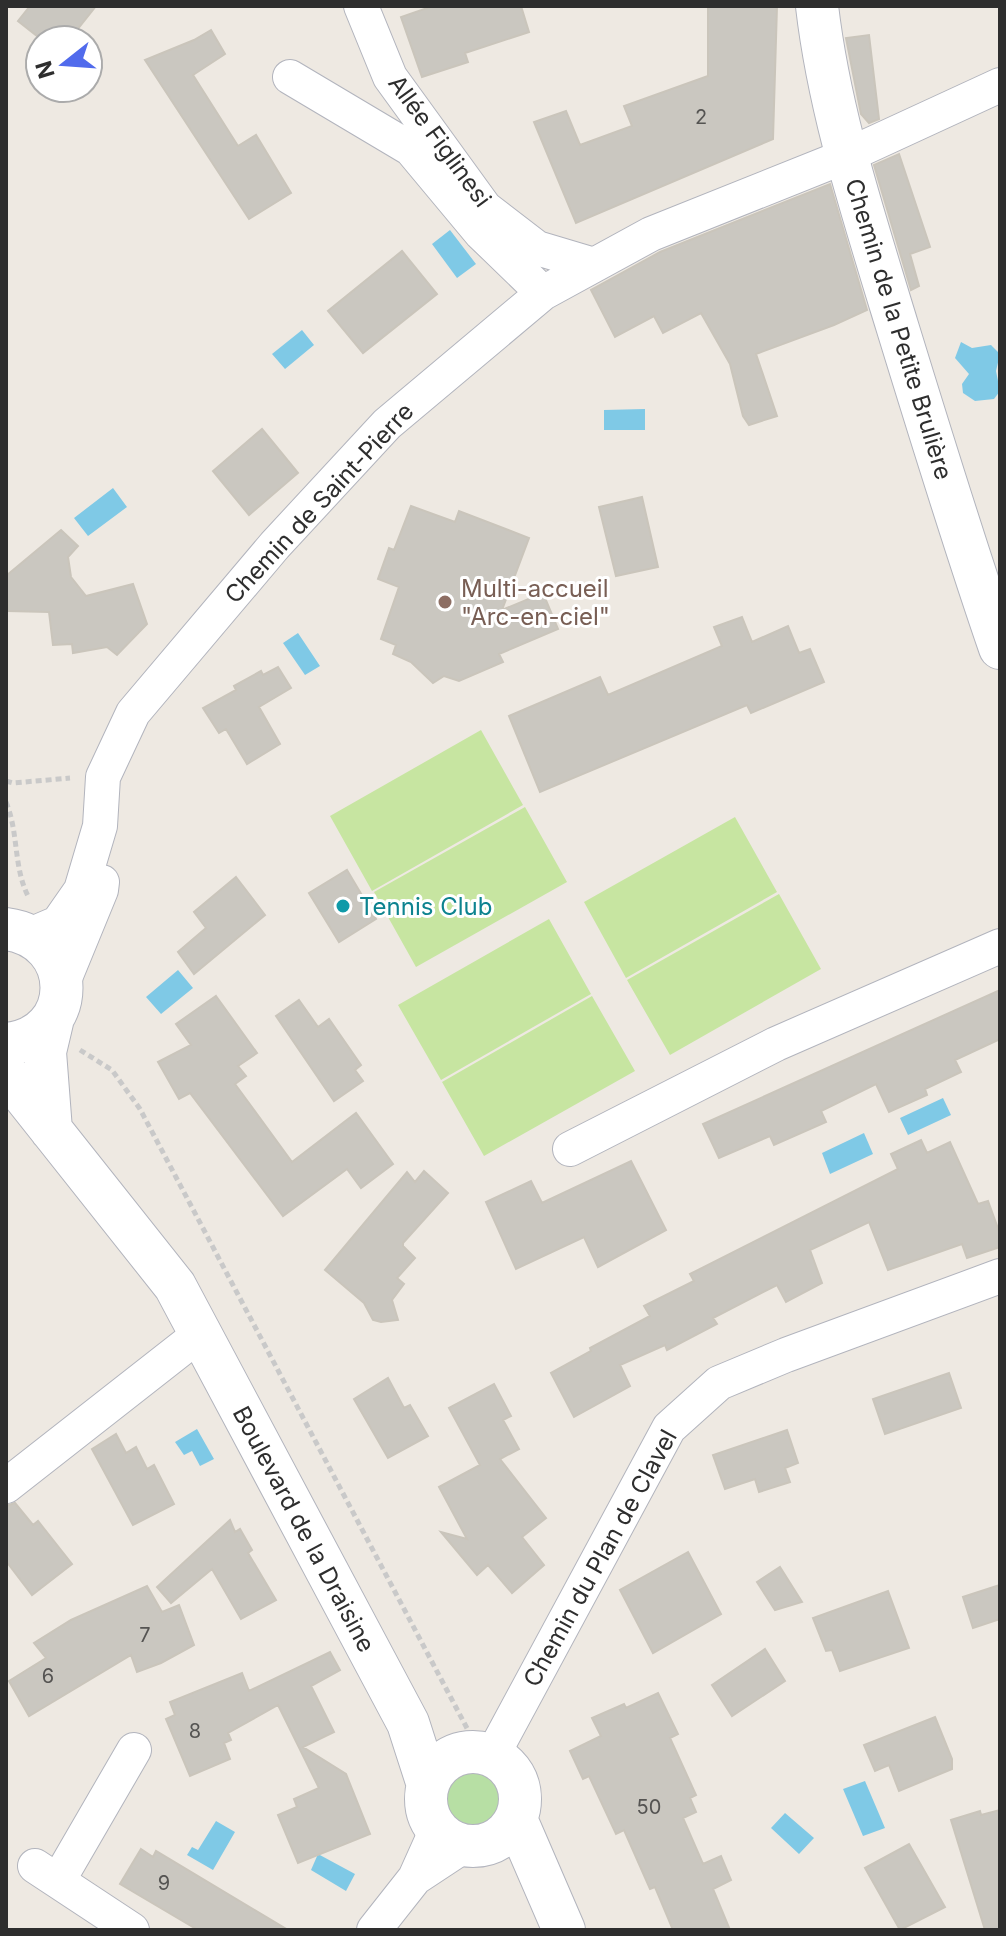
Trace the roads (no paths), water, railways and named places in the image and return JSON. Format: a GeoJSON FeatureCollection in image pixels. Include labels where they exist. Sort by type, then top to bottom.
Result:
{"type":"FeatureCollection","features":[{"type":"Feature","properties":{"kind":"street","name":"Allée Figlinesi"},"geometry":{"type":"LineString","coordinates":[[361,6],[390,77],[485,208],[537,248],[594,265]]}},
{"type":"Feature","properties":{"kind":"street","name":"Chemin de la Petite Brulière"},"geometry":{"type":"LineString","coordinates":[[817,6],[846,156],[1000,648]]}},
{"type":"Feature","properties":{"kind":"street"},"geometry":{"type":"LineString","coordinates":[[290,77],[411,149],[481,233],[543,293]]}},
{"type":"Feature","properties":{"kind":"street","name":"Chemin de Saint-Pierre"},"geometry":{"type":"LineString","coordinates":[[58,1001],[101,890],[105,857],[100,826],[103,777],[133,713],[275,545],[387,424],[543,293],[651,234],[846,156],[1000,85]]}},
{"type":"Feature","properties":{"kind":"street","name":"Chemin de Saint-Pierre"},"geometry":{"type":"LineString","coordinates":[[20,919],[58,923],[81,890],[100,826]]}},
{"type":"Feature","properties":{"kind":"street"},"geometry":{"type":"LineString","coordinates":[[20,919],[53,956],[60,969],[58,1001],[45,1052],[51,1130]]}},
{"type":"Feature","properties":{"kind":"street"},"geometry":{"type":"LineString","coordinates":[[570,1149],[776,1044],[1000,946]]}},
{"type":"Feature","properties":{"kind":"street"},"geometry":{"type":"LineString","coordinates":[[6,1044],[21,1042],[39,1033],[58,1001]]}},
{"type":"Feature","properties":{"kind":"street","name":"Boulevard de la Draisine"},"geometry":{"type":"LineString","coordinates":[[6,1073],[175,1286],[408,1723],[428,1785]]}},
{"type":"Feature","properties":{"kind":"street","name":"Chemin du Plan de Clavel"},"geometry":{"type":"LineString","coordinates":[[475,1752],[669,1428],[719,1383],[1000,1276]]}},
{"type":"Feature","properties":{"kind":"street"},"geometry":{"type":"LineString","coordinates":[[6,1486],[200,1334]]}},
{"type":"Feature","properties":{"kind":"street"},"geometry":{"type":"LineString","coordinates":[[374,1930],[415,1878],[520,1804],[514,1776],[504,1764],[408,1723]]}},
{"type":"Feature","properties":{"kind":"street"},"geometry":{"type":"LineString","coordinates":[[132,1930],[46,1874],[134,1750]]}},
{"type":"Feature","properties":{"kind":"street"},"geometry":{"type":"LineString","coordinates":[[475,1752],[445,1761],[435,1772],[428,1785],[426,1800],[429,1815],[477,1834],[558,1917]]}},
{"type":"Feature","properties":{"kind":"water"},"geometry":{"type":"Polygon","coordinates":[[[450,230],[476,264],[457,278],[432,244],[450,230]]]}},
{"type":"Feature","properties":{"kind":"water"},"geometry":{"type":"Polygon","coordinates":[[[302,330],[314,345],[285,369],[272,354],[302,330]]]}},
{"type":"Feature","properties":{"kind":"water"},"geometry":{"type":"Polygon","coordinates":[[[961,342],[972,348],[991,345],[1000,354],[996,371],[1000,391],[994,399],[975,401],[963,393],[962,384],[969,374],[955,358],[961,342]]]}},
{"type":"Feature","properties":{"kind":"water"},"geometry":{"type":"Polygon","coordinates":[[[645,409],[645,430],[604,430],[604,410],[645,409]]]}},
{"type":"Feature","properties":{"kind":"water"},"geometry":{"type":"Polygon","coordinates":[[[113,488],[127,507],[88,536],[74,518],[113,488]]]}},
{"type":"Feature","properties":{"kind":"water"},"geometry":{"type":"Polygon","coordinates":[[[298,633],[320,666],[305,675],[283,643],[298,633]]]}},
{"type":"Feature","properties":{"kind":"water"},"geometry":{"type":"Polygon","coordinates":[[[178,970],[193,988],[161,1014],[146,997],[178,970]]]}},
{"type":"Feature","properties":{"kind":"water"},"geometry":{"type":"Polygon","coordinates":[[[943,1098],[951,1115],[908,1135],[900,1118],[943,1098]]]}},
{"type":"Feature","properties":{"kind":"water"},"geometry":{"type":"Polygon","coordinates":[[[864,1133],[873,1154],[830,1174],[822,1153],[864,1133]]]}},
{"type":"Feature","properties":{"kind":"water"},"geometry":{"type":"Polygon","coordinates":[[[197,1429],[214,1459],[200,1466],[192,1451],[184,1455],[175,1442],[197,1429]]]}},
{"type":"Feature","properties":{"kind":"water"},"geometry":{"type":"Polygon","coordinates":[[[865,1781],[885,1828],[863,1836],[843,1789],[865,1781]]]}},
{"type":"Feature","properties":{"kind":"water"},"geometry":{"type":"Polygon","coordinates":[[[785,1813],[814,1838],[799,1854],[771,1828],[785,1813]]]}},
{"type":"Feature","properties":{"kind":"water"},"geometry":{"type":"Polygon","coordinates":[[[216,1821],[235,1832],[213,1870],[187,1855],[192,1847],[198,1850],[216,1821]]]}},
{"type":"Feature","properties":{"kind":"water"},"geometry":{"type":"Polygon","coordinates":[[[318,1854],[355,1874],[346,1891],[311,1870],[318,1854]]]}},
{"type":"Feature","properties":{"kind":"place","name":"Multi-accueil \"Arc-en-ciel\""},"geometry":{"type":"Point","coordinates":[445,602]}},
{"type":"Feature","properties":{"kind":"place","name":"Tennis Club"},"geometry":{"type":"Point","coordinates":[343,906]}}]}
